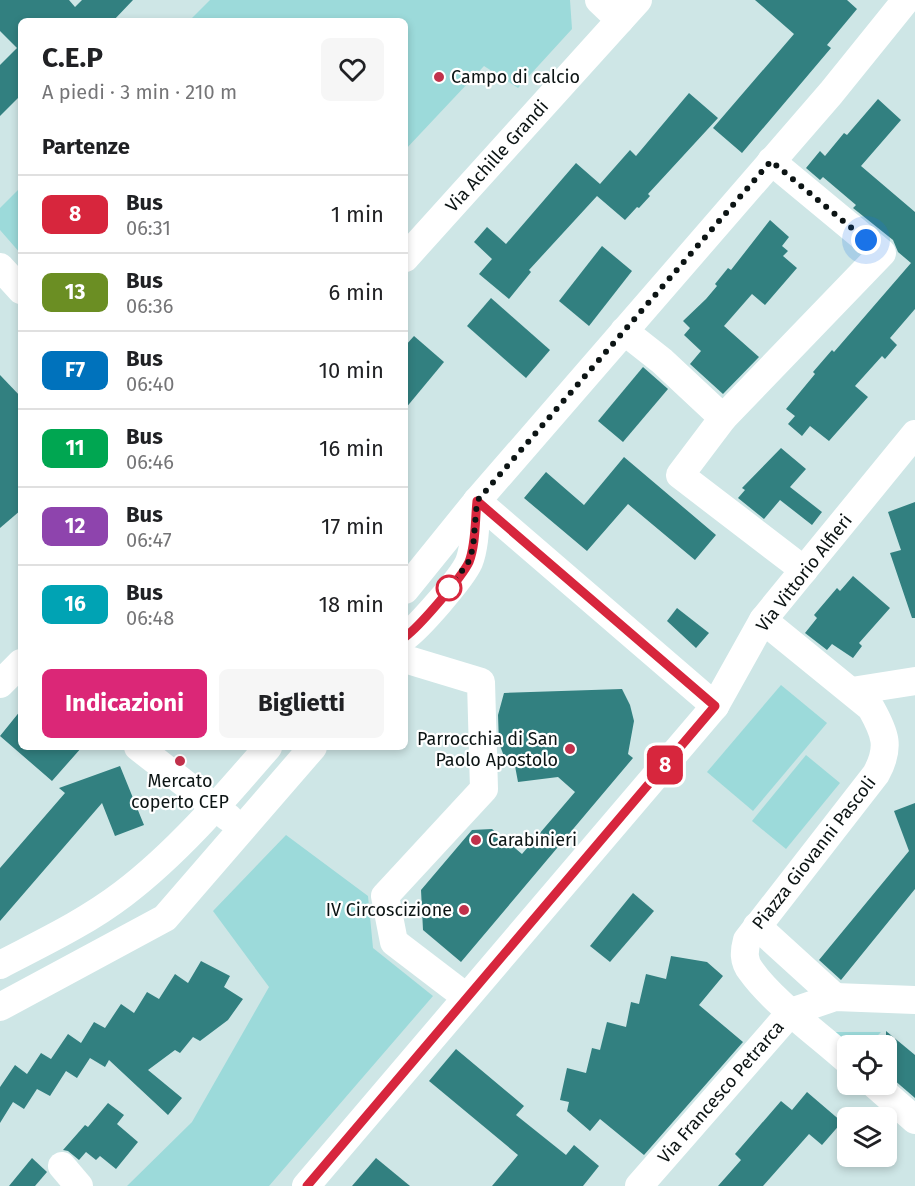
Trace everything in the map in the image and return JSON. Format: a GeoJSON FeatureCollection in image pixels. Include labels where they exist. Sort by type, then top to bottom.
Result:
{"type":"FeatureCollection","features":[{"type":"Feature","properties":{"kind":"street"},"geometry":{"type":"LineString","coordinates":[[599,0],[629,10]]}},
{"type":"Feature","properties":{"kind":"street"},"geometry":{"type":"LineString","coordinates":[[408,586],[477,501],[771,161],[906,0]]}},
{"type":"Feature","properties":{"kind":"street","name":"Via Achille Grandi"},"geometry":{"type":"LineString","coordinates":[[408,255],[629,10]]}},
{"type":"Feature","properties":{"kind":"street"},"geometry":{"type":"LineString","coordinates":[[771,161],[882,253],[723,418],[680,475],[804,570]]}},
{"type":"Feature","properties":{"kind":"street"},"geometry":{"type":"LineString","coordinates":[[0,267],[18,287]]}},
{"type":"Feature","properties":{"kind":"street"},"geometry":{"type":"LineString","coordinates":[[624,331],[662,361],[723,418]]}},
{"type":"Feature","properties":{"kind":"street","name":"Via Vittorio Alfieri"},"geometry":{"type":"LineString","coordinates":[[306,1186],[715,706],[763,620],[915,434]]}},
{"type":"Feature","properties":{"kind":"street"},"geometry":{"type":"LineString","coordinates":[[408,635],[418,628],[468,563],[473,548],[477,501]]}},
{"type":"Feature","properties":{"kind":"street"},"geometry":{"type":"LineString","coordinates":[[477,501],[715,706]]}},
{"type":"Feature","properties":{"kind":"street","name":"Piazza Giovanni Pascoli"},"geometry":{"type":"LineString","coordinates":[[763,620],[852,690],[871,708],[881,726],[886,748],[882,763],[865,789],[757,926],[747,940],[744,954],[750,970],[791,1012],[837,1052]]}},
{"type":"Feature","properties":{"kind":"street"},"geometry":{"type":"LineString","coordinates":[[408,660],[481,682],[484,789],[385,896],[394,942],[466,997]]}},
{"type":"Feature","properties":{"kind":"street"},"geometry":{"type":"LineString","coordinates":[[0,684],[18,666]]}},
{"type":"Feature","properties":{"kind":"street"},"geometry":{"type":"LineString","coordinates":[[852,690],[915,681]]}},
{"type":"Feature","properties":{"kind":"street"},"geometry":{"type":"LineString","coordinates":[[142,750],[243,828]]}},
{"type":"Feature","properties":{"kind":"street"},"geometry":{"type":"LineString","coordinates":[[0,965],[70,929],[124,893],[214,807],[265,750]]}},
{"type":"Feature","properties":{"kind":"street"},"geometry":{"type":"LineString","coordinates":[[0,1007],[165,918],[310,750]]}},
{"type":"Feature","properties":{"kind":"street"},"geometry":{"type":"LineString","coordinates":[[757,926],[835,997]]}},
{"type":"Feature","properties":{"kind":"street","name":"Via Francesco Petrarca"},"geometry":{"type":"LineString","coordinates":[[639,1186],[791,1012],[835,997],[915,1000]]}},
{"type":"Feature","properties":{"kind":"street"},"geometry":{"type":"LineString","coordinates":[[887,1095],[915,1120]]}},
{"type":"Feature","properties":{"kind":"shaded area","name":"Campo di calcio"},"geometry":{"type":"Polygon","coordinates":[[[210,0],[570,0],[572,29],[518,88],[484,66],[408,147],[408,18],[192,18],[210,0]]]}},
{"type":"Feature","properties":{"kind":"shaded area"},"geometry":{"type":"Polygon","coordinates":[[[18,190],[18,251],[0,230],[0,208],[18,190]]]}},
{"type":"Feature","properties":{"kind":"shaded area"},"geometry":{"type":"Polygon","coordinates":[[[781,685],[827,723],[753,811],[707,772],[781,685]]]}},
{"type":"Feature","properties":{"kind":"shaded area"},"geometry":{"type":"Polygon","coordinates":[[[806,755],[840,783],[786,849],[752,821],[806,755]]]}},
{"type":"Feature","properties":{"kind":"shaded area"},"geometry":{"type":"Polygon","coordinates":[[[286,835],[368,896],[373,948],[433,996],[269,1186],[127,1186],[192,1122],[269,987],[213,911],[286,835]]]}},
{"type":"Feature","properties":{"kind":"shaded area"},"geometry":{"type":"Polygon","coordinates":[[[831,1032],[881,1032],[878,1035],[837,1036],[831,1032]]]}},
{"type":"Feature","properties":{"kind":"building"},"geometry":{"type":"Polygon","coordinates":[[[0,0],[69,0],[75,7],[82,0],[133,0],[116,18],[18,18],[18,98],[0,116],[0,65],[17,48],[0,31],[0,0]]]}},
{"type":"Feature","properties":{"kind":"building"},"geometry":{"type":"Polygon","coordinates":[[[755,0],[847,0],[857,9],[827,45],[831,48],[742,153],[713,128],[794,34],[755,0]]]}},
{"type":"Feature","properties":{"kind":"building"},"geometry":{"type":"Polygon","coordinates":[[[689,93],[718,118],[648,194],[650,196],[639,208],[637,207],[625,220],[597,196],[529,270],[531,272],[509,299],[479,274],[492,259],[474,242],[487,227],[506,244],[576,163],[600,184],[630,150],[636,156],[689,93]]]}},
{"type":"Feature","properties":{"kind":"building"},"geometry":{"type":"Polygon","coordinates":[[[878,99],[901,120],[861,166],[915,212],[915,309],[890,338],[897,345],[885,359],[882,356],[855,386],[868,397],[829,441],[810,426],[802,436],[788,424],[795,416],[786,409],[815,374],[813,372],[832,350],[834,352],[911,263],[898,252],[893,240],[853,208],[856,205],[823,177],[820,180],[806,168],[820,151],[825,156],[844,133],[847,135],[878,99]]]}},
{"type":"Feature","properties":{"kind":"building"},"geometry":{"type":"Polygon","coordinates":[[[770,220],[789,237],[782,246],[788,251],[783,256],[797,268],[765,305],[752,294],[724,326],[759,357],[723,394],[690,364],[701,351],[684,335],[690,328],[683,321],[706,299],[728,268],[731,270],[770,220]]]}},
{"type":"Feature","properties":{"kind":"building"},"geometry":{"type":"Polygon","coordinates":[[[602,246],[632,271],[589,326],[559,301],[602,246]]]}},
{"type":"Feature","properties":{"kind":"building"},"geometry":{"type":"Polygon","coordinates":[[[491,298],[550,350],[526,378],[467,326],[491,298]]]}},
{"type":"Feature","properties":{"kind":"building"},"geometry":{"type":"Polygon","coordinates":[[[414,336],[444,362],[408,405],[408,343],[414,336]]]}},
{"type":"Feature","properties":{"kind":"building"},"geometry":{"type":"Polygon","coordinates":[[[643,367],[668,389],[623,442],[598,421],[643,367]]]}},
{"type":"Feature","properties":{"kind":"building"},"geometry":{"type":"Polygon","coordinates":[[[0,375],[18,394],[18,513],[0,528],[0,375]]]}},
{"type":"Feature","properties":{"kind":"building"},"geometry":{"type":"Polygon","coordinates":[[[781,448],[806,469],[790,487],[822,512],[812,525],[780,500],[764,519],[738,498],[745,490],[742,488],[781,448]]]}},
{"type":"Feature","properties":{"kind":"building"},"geometry":{"type":"Polygon","coordinates":[[[624,457],[716,535],[695,560],[628,504],[587,551],[524,498],[546,472],[584,505],[624,457]]]}},
{"type":"Feature","properties":{"kind":"building"},"geometry":{"type":"Polygon","coordinates":[[[915,502],[915,618],[912,618],[890,553],[901,550],[888,512],[915,502]]]}},
{"type":"Feature","properties":{"kind":"building"},"geometry":{"type":"Polygon","coordinates":[[[853,576],[890,608],[859,643],[862,646],[853,658],[832,644],[827,650],[805,633],[817,618],[814,615],[837,588],[840,591],[853,576]]]}},
{"type":"Feature","properties":{"kind":"building"},"geometry":{"type":"Polygon","coordinates":[[[677,608],[709,633],[696,648],[667,621],[677,608]]]}},
{"type":"Feature","properties":{"kind":"building","name":"Parrocchia di San Paolo Apostolo"},"geometry":{"type":"Polygon","coordinates":[[[622,689],[630,705],[634,721],[628,754],[633,758],[461,962],[423,930],[421,890],[472,830],[492,829],[522,854],[575,792],[558,777],[518,782],[515,766],[508,767],[499,743],[498,715],[504,693],[622,689]]]}},
{"type":"Feature","properties":{"kind":"building"},"geometry":{"type":"Polygon","coordinates":[[[18,714],[18,750],[79,750],[52,781],[0,736],[18,714]]]}},
{"type":"Feature","properties":{"kind":"building"},"geometry":{"type":"Polygon","coordinates":[[[120,766],[144,825],[115,836],[102,803],[0,921],[0,868],[65,793],[59,788],[120,766]]]}},
{"type":"Feature","properties":{"kind":"building"},"geometry":{"type":"Polygon","coordinates":[[[915,803],[915,889],[841,980],[819,960],[909,851],[894,811],[915,803]]]}},
{"type":"Feature","properties":{"kind":"building"},"geometry":{"type":"Polygon","coordinates":[[[633,893],[654,911],[610,962],[590,946],[633,893]]]}},
{"type":"Feature","properties":{"kind":"building"},"geometry":{"type":"Polygon","coordinates":[[[671,956],[707,962],[723,976],[699,1005],[743,1042],[644,1155],[600,1119],[590,1131],[567,1111],[569,1102],[560,1100],[567,1068],[586,1073],[592,1048],[600,1050],[607,1022],[626,1027],[631,1002],[639,1004],[646,974],[666,979],[671,956]]]}},
{"type":"Feature","properties":{"kind":"building"},"geometry":{"type":"Polygon","coordinates":[[[201,961],[230,976],[224,987],[243,999],[228,1020],[200,1041],[193,1037],[180,1053],[175,1050],[148,1070],[182,1098],[168,1115],[109,1060],[105,1067],[90,1058],[77,1078],[66,1071],[50,1096],[37,1089],[24,1109],[13,1102],[0,1123],[0,1087],[15,1065],[27,1074],[41,1053],[51,1059],[68,1034],[81,1043],[94,1022],[105,1028],[121,1004],[134,1013],[147,992],[159,999],[175,974],[188,983],[201,961]]]}},
{"type":"Feature","properties":{"kind":"building"},"geometry":{"type":"Polygon","coordinates":[[[897,1040],[915,1055],[915,1098],[897,1082],[897,1040]]]}},
{"type":"Feature","properties":{"kind":"building"},"geometry":{"type":"Polygon","coordinates":[[[456,1049],[524,1106],[516,1115],[566,1155],[574,1145],[599,1166],[583,1186],[492,1186],[518,1155],[429,1081],[456,1049]]]}},
{"type":"Feature","properties":{"kind":"building"},"geometry":{"type":"Polygon","coordinates":[[[807,1092],[837,1118],[837,1128],[822,1145],[809,1134],[763,1186],[718,1186],[741,1160],[735,1154],[781,1101],[792,1110],[807,1092]]]}},
{"type":"Feature","properties":{"kind":"building"},"geometry":{"type":"Polygon","coordinates":[[[108,1103],[124,1115],[117,1124],[138,1142],[116,1169],[100,1156],[96,1160],[86,1152],[79,1160],[68,1151],[63,1150],[85,1125],[88,1127],[108,1103]]]}},
{"type":"Feature","properties":{"kind":"building"},"geometry":{"type":"Polygon","coordinates":[[[32,1158],[47,1172],[35,1186],[9,1186],[32,1158]]]}},
{"type":"Feature","properties":{"kind":"building"},"geometry":{"type":"Polygon","coordinates":[[[376,1158],[410,1186],[352,1186],[376,1158]]]}},
{"type":"Feature","properties":{"kind":"bus line","name":"8"},"geometry":{"type":"LineString","coordinates":[[307,1186],[357,1124],[715,706],[579,586],[477,501],[473,548],[468,563],[418,628],[408,635]]}},
{"type":"Feature","properties":{"kind":"place","name":"Campo di calcio"},"geometry":{"type":"Point","coordinates":[439,77]}},
{"type":"Feature","properties":{"kind":"place","name":"Parrocchia di San Paolo Apostolo"},"geometry":{"type":"Point","coordinates":[570,749]}},
{"type":"Feature","properties":{"kind":"place","name":"Mercato coperto CEP"},"geometry":{"type":"Point","coordinates":[180,761]}},
{"type":"Feature","properties":{"kind":"place","name":"Carabinieri"},"geometry":{"type":"Point","coordinates":[476,840]}},
{"type":"Feature","properties":{"kind":"place","name":"IV Circoscizione"},"geometry":{"type":"Point","coordinates":[464,910]}},
{"type":"Feature","properties":{"kind":"route"},"geometry":{"type":"LineString","coordinates":[[449,588],[468,563],[473,548],[477,501],[771,161],[866,240]]}}]}
